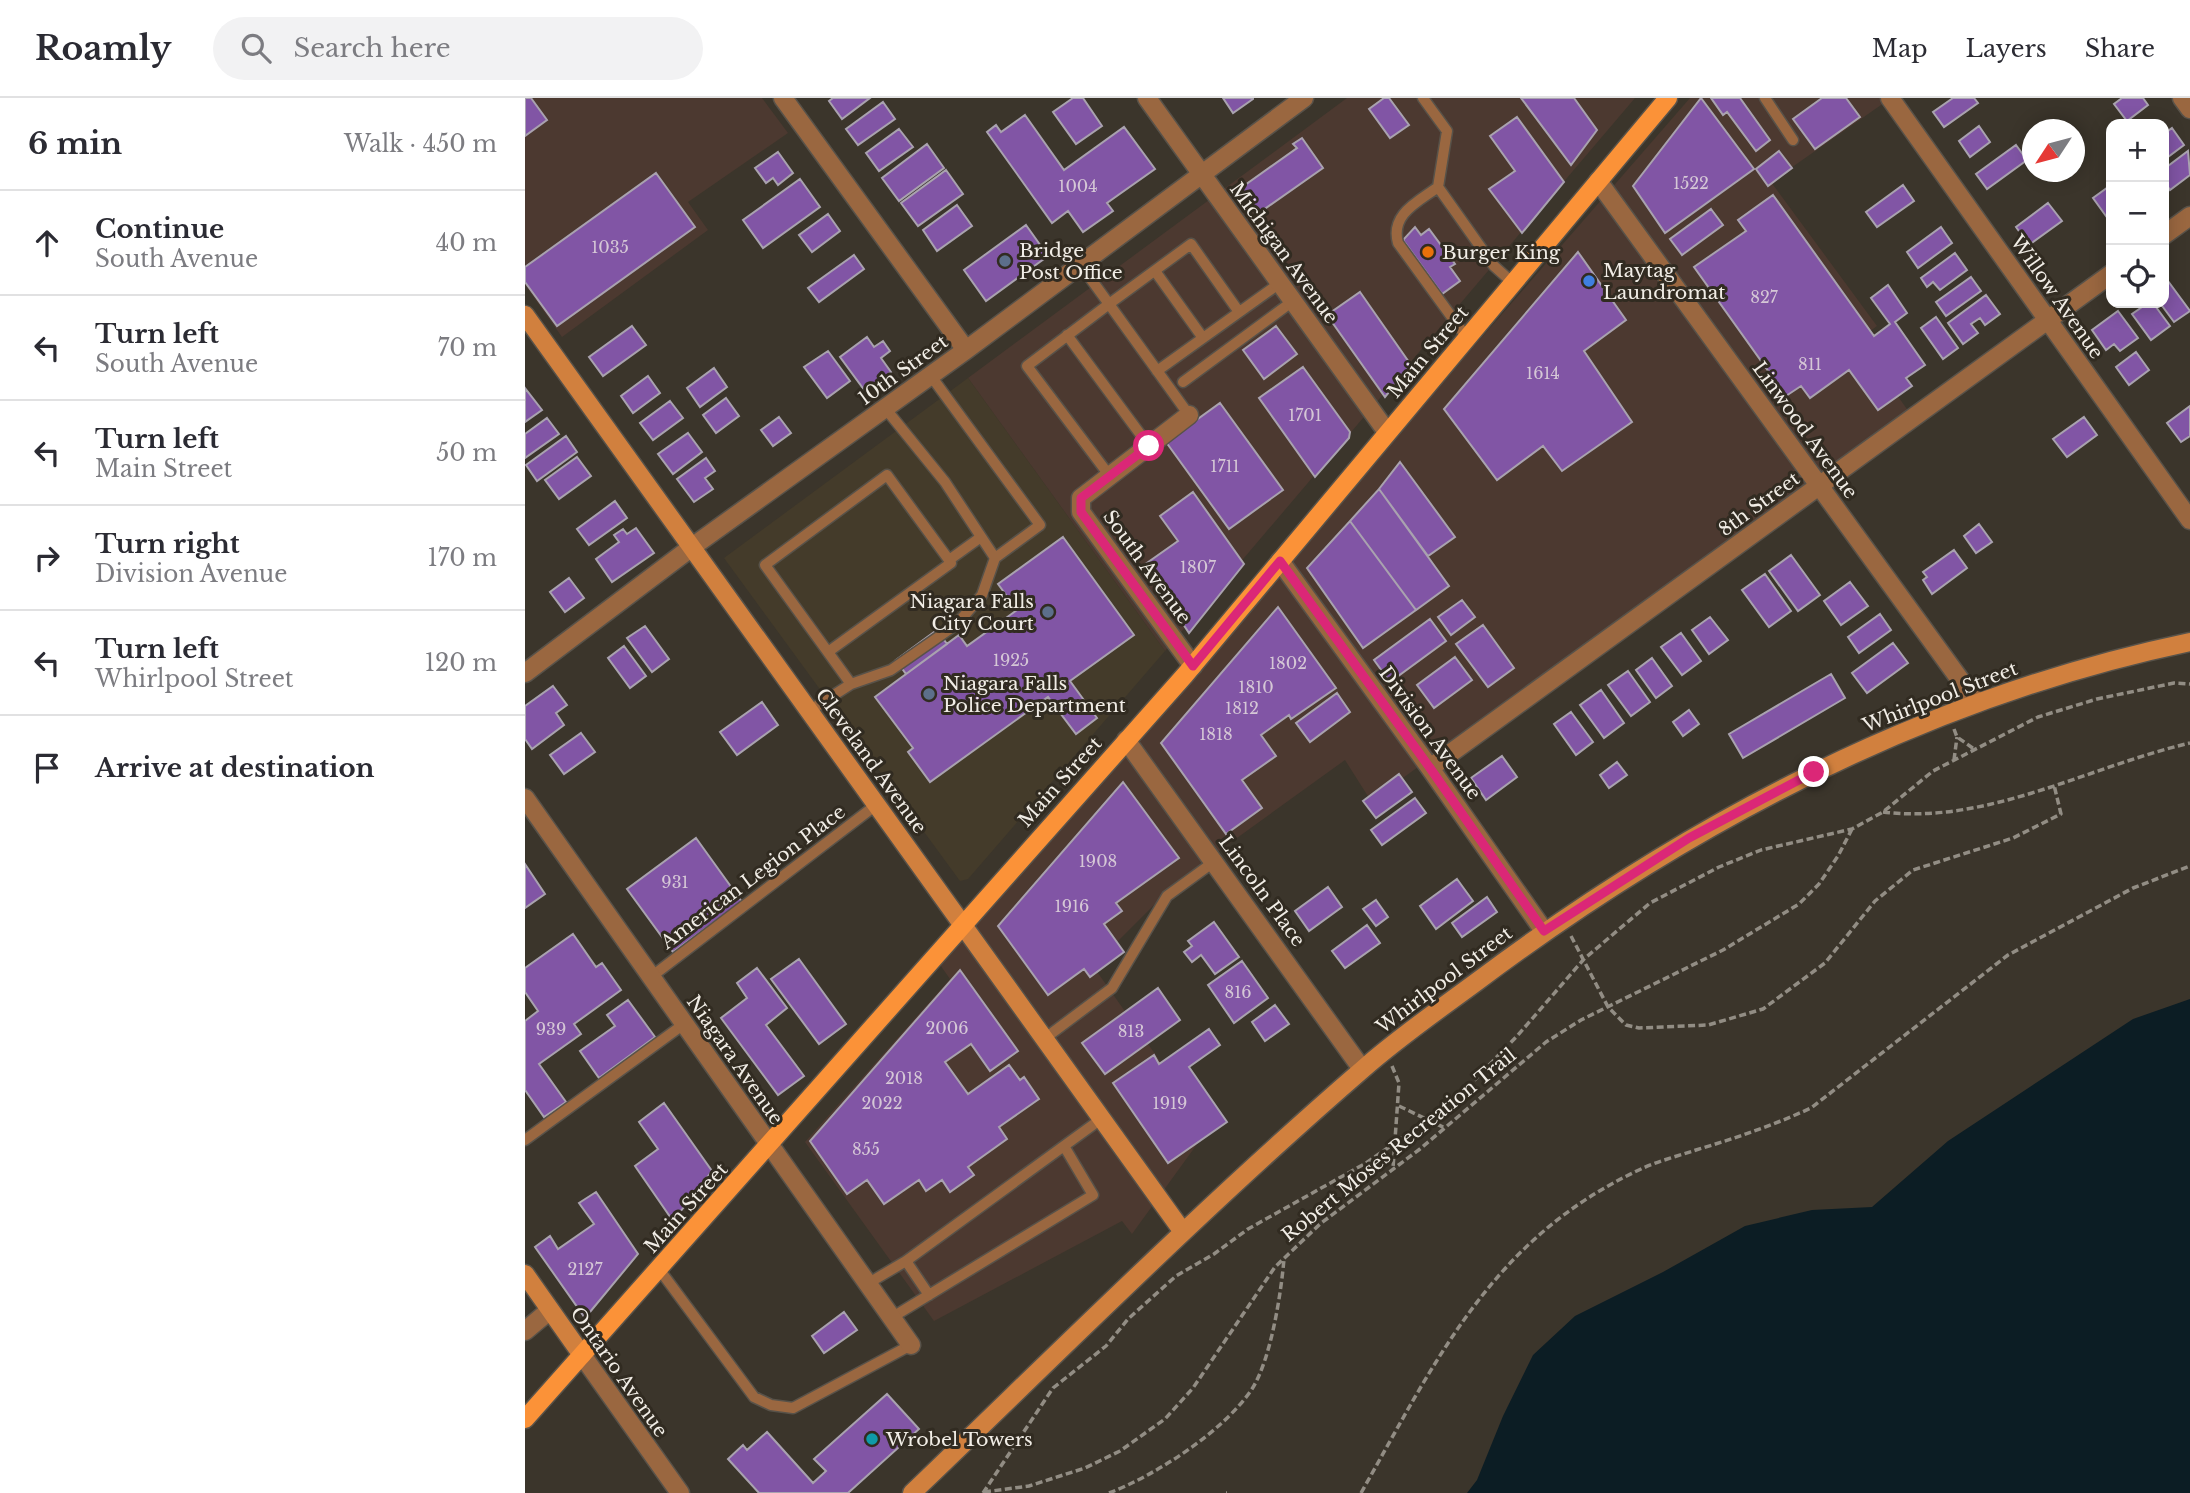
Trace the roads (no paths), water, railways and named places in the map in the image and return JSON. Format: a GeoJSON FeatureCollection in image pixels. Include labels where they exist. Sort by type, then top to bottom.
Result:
{"type":"FeatureCollection","features":[{"type":"Feature","properties":{"kind":"main road","name":"Main Street"},"geometry":{"type":"LineString","coordinates":[[525,1419],[771,1146],[962,925],[1193,666],[1668,98]]}},
{"type":"Feature","properties":{"kind":"main road","name":"Cleveland Avenue"},"geometry":{"type":"LineString","coordinates":[[525,315],[1183,1232]]}},
{"type":"Feature","properties":{"kind":"main road","name":"Whirlpool Street"},"geometry":{"type":"LineString","coordinates":[[912,1493],[1183,1232],[1363,1069],[1544,931],[1689,838],[1764,797],[1860,750],[1977,703],[2065,673],[2190,642]]}},
{"type":"Feature","properties":{"kind":"main road","name":"Ontario Avenue"},"geometry":{"type":"LineString","coordinates":[[525,1274],[582,1355]]}},
{"type":"Feature","properties":{"kind":"street"},"geometry":{"type":"LineString","coordinates":[[783,98],[966,350]]}},
{"type":"Feature","properties":{"kind":"street","name":"Michigan Avenue"},"geometry":{"type":"LineString","coordinates":[[1147,98],[1387,432]]}},
{"type":"Feature","properties":{"kind":"street","name":"10th Street"},"geometry":{"type":"LineString","coordinates":[[525,673],[692,547],[931,376],[1304,98]]}},
{"type":"Feature","properties":{"kind":"street","name":"Willow Avenue"},"geometry":{"type":"LineString","coordinates":[[1889,98],[2190,520]]}},
{"type":"Feature","properties":{"kind":"street"},"geometry":{"type":"LineString","coordinates":[[2182,98],[2190,109]]}},
{"type":"Feature","properties":{"kind":"street","name":"Linwood Avenue"},"geometry":{"type":"LineString","coordinates":[[1598,181],[1977,703]]}},
{"type":"Feature","properties":{"kind":"street"},"geometry":{"type":"LineString","coordinates":[[2169,231],[2190,216]]}},
{"type":"Feature","properties":{"kind":"street","name":"8th Street"},"geometry":{"type":"LineString","coordinates":[[1430,768],[2106,278]]}},
{"type":"Feature","properties":{"kind":"street","name":"South Avenue"},"geometry":{"type":"LineString","coordinates":[[1189,415],[1081,498],[1081,512],[1193,666]]}},
{"type":"Feature","properties":{"kind":"street","name":"Division Avenue"},"geometry":{"type":"LineString","coordinates":[[1280,561],[1544,931]]}},
{"type":"Feature","properties":{"kind":"street","name":"Lincoln Place"},"geometry":{"type":"LineString","coordinates":[[1126,740],[1363,1069]]}},
{"type":"Feature","properties":{"kind":"street","name":"Niagara Avenue"},"geometry":{"type":"LineString","coordinates":[[525,798],[911,1345]]}},
{"type":"Feature","properties":{"kind":"street"},"geometry":{"type":"LineString","coordinates":[[525,1331],[550,1310]]}},
{"type":"Feature","properties":{"kind":"street","name":"Ontario Avenue"},"geometry":{"type":"LineString","coordinates":[[582,1355],[680,1493]]}},
{"type":"Feature","properties":{"kind":"lane"},"geometry":{"type":"LineString","coordinates":[[1423,98],[1447,131],[1438,187],[1494,266],[1513,284]]}},
{"type":"Feature","properties":{"kind":"lane"},"geometry":{"type":"LineString","coordinates":[[1769,99],[1793,140]]}},
{"type":"Feature","properties":{"kind":"lane"},"geometry":{"type":"LineString","coordinates":[[1438,187],[1402,213],[1395,232],[1398,243],[1467,338]]}},
{"type":"Feature","properties":{"kind":"lane"},"geometry":{"type":"LineString","coordinates":[[1109,475],[1027,366],[1191,244],[1239,312]]}},
{"type":"Feature","properties":{"kind":"lane"},"geometry":{"type":"LineString","coordinates":[[1080,264],[1189,415]]}},
{"type":"Feature","properties":{"kind":"lane"},"geometry":{"type":"LineString","coordinates":[[1155,271],[1203,338]]}},
{"type":"Feature","properties":{"kind":"lane"},"geometry":{"type":"LineString","coordinates":[[1157,371],[1280,283]]}},
{"type":"Feature","properties":{"kind":"lane"},"geometry":{"type":"LineString","coordinates":[[1183,382],[1293,301]]}},
{"type":"Feature","properties":{"kind":"lane"},"geometry":{"type":"LineString","coordinates":[[1067,335],[1149,446]]}},
{"type":"Feature","properties":{"kind":"lane"},"geometry":{"type":"LineString","coordinates":[[809,710],[851,684],[891,670],[957,624],[982,595],[995,558],[1040,525],[931,376]]}},
{"type":"Feature","properties":{"kind":"lane"},"geometry":{"type":"LineString","coordinates":[[885,408],[945,482],[995,558]]}},
{"type":"Feature","properties":{"kind":"lane"},"geometry":{"type":"LineString","coordinates":[[828,652],[951,563],[887,475],[765,565],[851,684]]}},
{"type":"Feature","properties":{"kind":"lane"},"geometry":{"type":"LineString","coordinates":[[949,560],[981,537]]}},
{"type":"Feature","properties":{"kind":"lane","name":"American Legion Place"},"geometry":{"type":"LineString","coordinates":[[651,977],[876,805]]}},
{"type":"Feature","properties":{"kind":"lane"},"geometry":{"type":"LineString","coordinates":[[1044,1039],[1112,988],[1167,896],[1215,861]]}},
{"type":"Feature","properties":{"kind":"lane"},"geometry":{"type":"LineString","coordinates":[[525,1140],[684,1024]]}},
{"type":"Feature","properties":{"kind":"lane"},"geometry":{"type":"LineString","coordinates":[[867,1284],[906,1261],[1101,1119]]}},
{"type":"Feature","properties":{"kind":"lane"},"geometry":{"type":"LineString","coordinates":[[891,1318],[1093,1195],[1064,1146]]}},
{"type":"Feature","properties":{"kind":"lane"},"geometry":{"type":"LineString","coordinates":[[906,1261],[929,1295]]}},
{"type":"Feature","properties":{"kind":"lane"},"geometry":{"type":"LineString","coordinates":[[659,1269],[754,1398],[771,1405],[793,1408],[911,1345]]}},
{"type":"Feature","properties":{"kind":"water"},"geometry":{"type":"Polygon","coordinates":[[[2190,999],[2190,1493],[1467,1493],[1477,1480],[1503,1416],[1533,1355],[1575,1316],[1663,1272],[1745,1226],[1812,1210],[1872,1207],[1948,1141],[2133,1019],[2190,999]]]}},
{"type":"Feature","properties":{"kind":"place","name":"Burger King"},"geometry":{"type":"Point","coordinates":[1428,252]}},
{"type":"Feature","properties":{"kind":"place","name":"Bridge Post Office"},"geometry":{"type":"Point","coordinates":[1005,261]}},
{"type":"Feature","properties":{"kind":"place","name":"Maytag Laundromat"},"geometry":{"type":"Point","coordinates":[1589,281]}},
{"type":"Feature","properties":{"kind":"place","name":"Niagara Falls City Court"},"geometry":{"type":"Point","coordinates":[1048,612]}},
{"type":"Feature","properties":{"kind":"place","name":"Niagara Falls Police Department"},"geometry":{"type":"Point","coordinates":[929,694]}},
{"type":"Feature","properties":{"kind":"place","name":"Wrobel Towers"},"geometry":{"type":"Point","coordinates":[872,1439]}}]}
